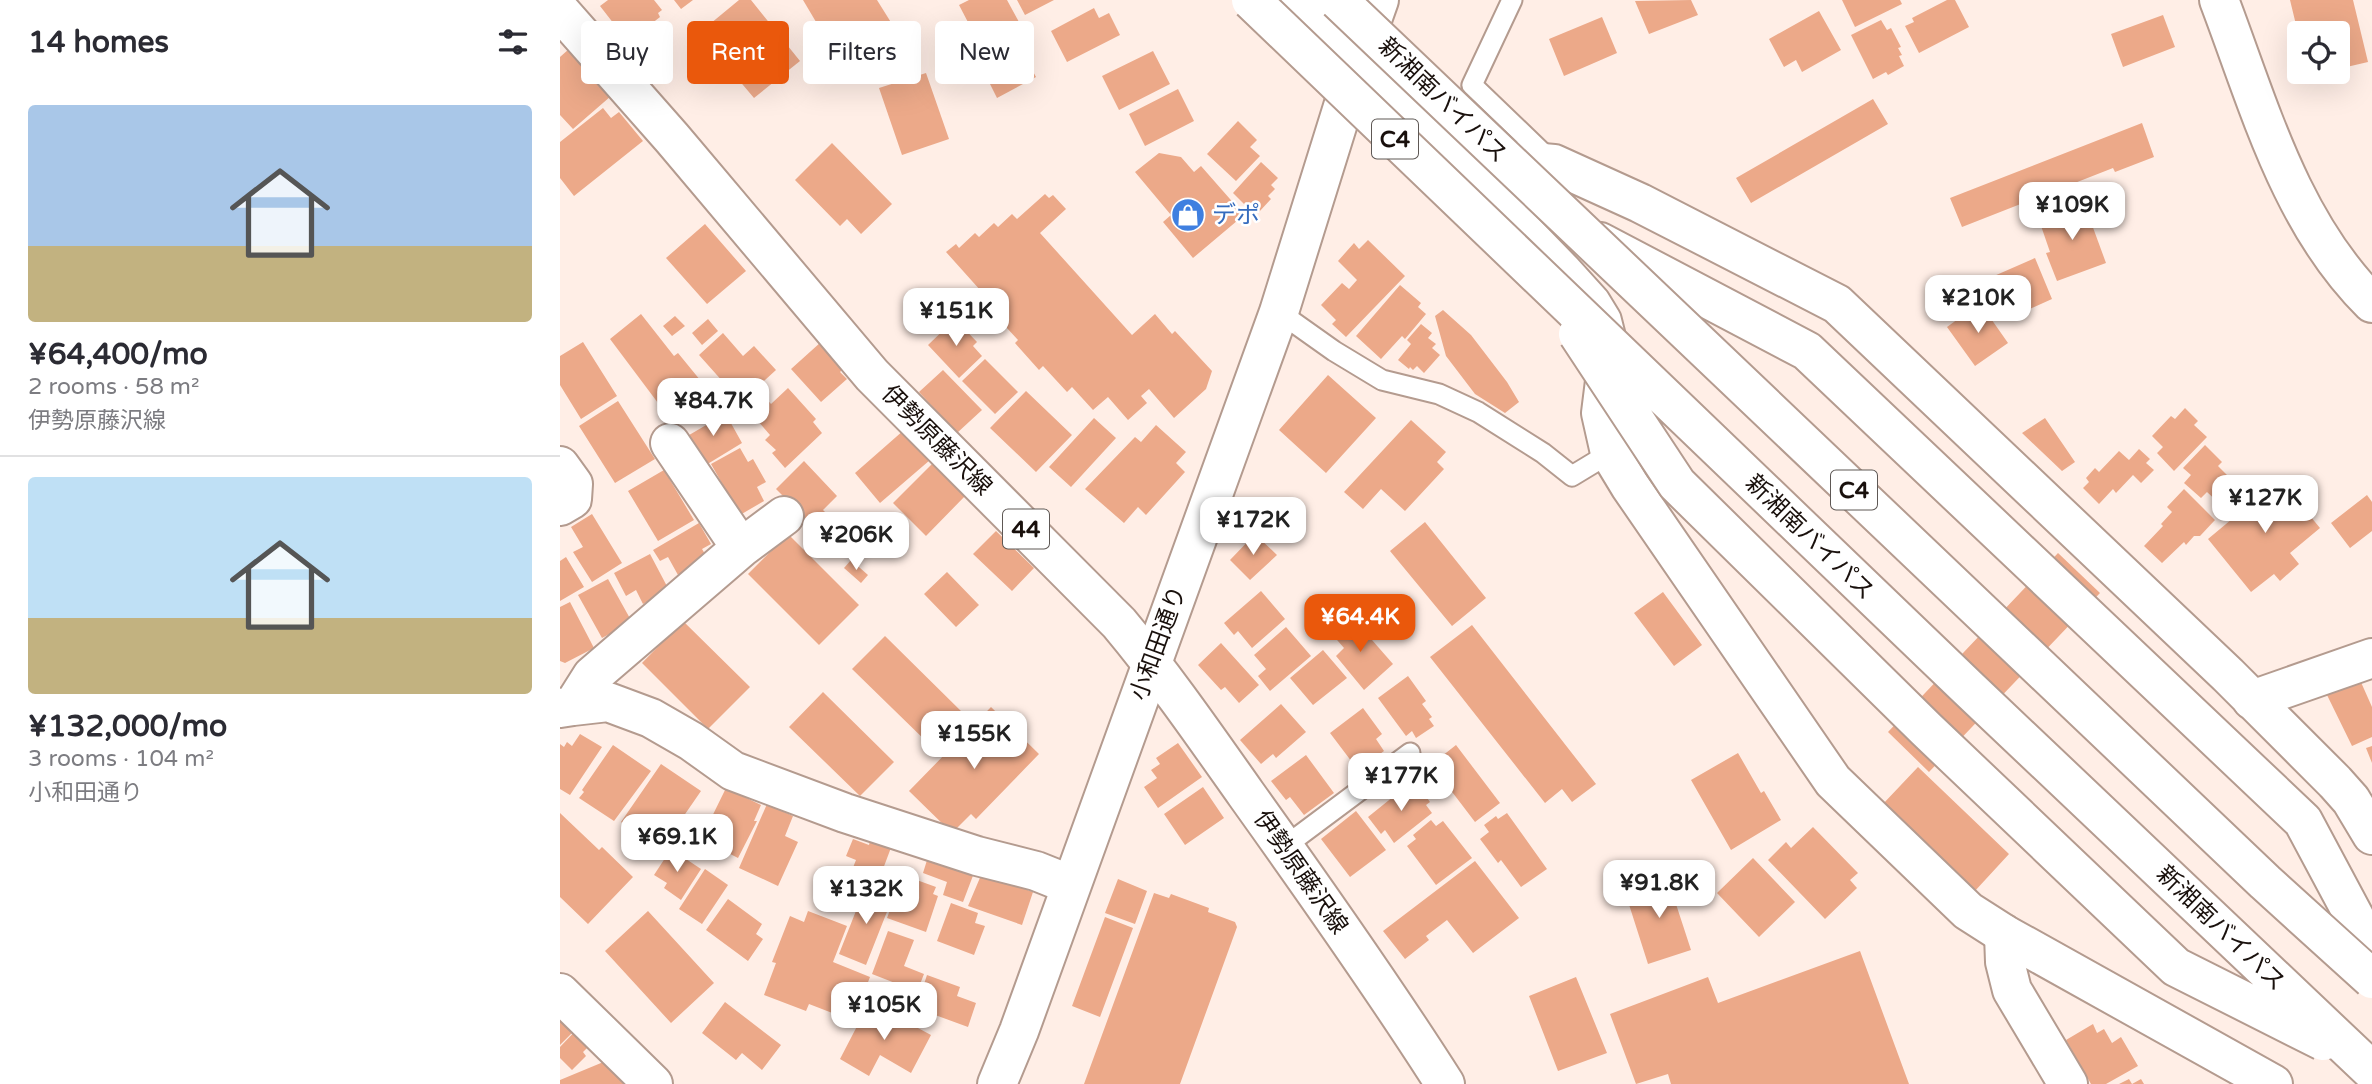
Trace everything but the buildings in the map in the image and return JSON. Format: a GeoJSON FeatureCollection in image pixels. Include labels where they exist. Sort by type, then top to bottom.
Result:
{"type":"FeatureCollection","features":[{"type":"Feature","properties":{"kind":"main road","name":"新湘南バイパス"},"geometry":{"type":"LineString","coordinates":[[1251,0],[2365,1064]]}},
{"type":"Feature","properties":{"kind":"main road"},"geometry":{"type":"LineString","coordinates":[[1293,0],[1511,218],[1581,292],[1602,321],[1609,349],[1601,413],[1610,453],[1638,498],[1833,781],[1968,911],[2004,934],[2273,1084]]}},
{"type":"Feature","properties":{"kind":"main road","name":"新湘南バイパス"},"geometry":{"type":"LineString","coordinates":[[1338,0],[2265,882],[2372,979]]}},
{"type":"Feature","properties":{"kind":"main road","name":"小和田通り"},"geometry":{"type":"LineString","coordinates":[[997,1084],[1019,1031],[1279,312],[1379,0]]}},
{"type":"Feature","properties":{"kind":"main road"},"geometry":{"type":"LineString","coordinates":[[2219,0],[2288,180],[2323,243],[2372,303]]}},
{"type":"Feature","properties":{"kind":"main road","name":"伊勢原藤沢線"},"geometry":{"type":"LineString","coordinates":[[562,17],[672,138],[872,375],[1119,623],[1151,661],[1284,847],[1445,1084]]}},
{"type":"Feature","properties":{"kind":"main road"},"geometry":{"type":"LineString","coordinates":[[1397,102],[1464,150],[1497,159],[1554,164],[1640,203],[1836,304],[2252,700],[2351,800],[2372,835]]}},
{"type":"Feature","properties":{"kind":"main road"},"geometry":{"type":"LineString","coordinates":[[1511,218],[1507,204],[1509,190],[1517,179],[1534,169],[1554,164]]}},
{"type":"Feature","properties":{"kind":"main road"},"geometry":{"type":"LineString","coordinates":[[1583,233],[1807,351],[2303,821],[2372,950]]}},
{"type":"Feature","properties":{"kind":"main road"},"geometry":{"type":"LineString","coordinates":[[1540,277],[1677,484],[1946,748],[2176,967],[2365,1064]]}},
{"type":"Feature","properties":{"kind":"main road"},"geometry":{"type":"LineString","coordinates":[[670,443],[741,548]]}},
{"type":"Feature","properties":{"kind":"main road"},"geometry":{"type":"LineString","coordinates":[[560,466],[573,484],[572,499],[560,506]]}},
{"type":"Feature","properties":{"kind":"main road"},"geometry":{"type":"LineString","coordinates":[[566,707],[592,676],[741,548],[784,516]]}},
{"type":"Feature","properties":{"kind":"main road"},"geometry":{"type":"LineString","coordinates":[[2252,700],[2372,657]]}},
{"type":"Feature","properties":{"kind":"main road"},"geometry":{"type":"LineString","coordinates":[[566,707],[608,702],[651,718],[691,741],[733,771],[858,817],[977,856],[1036,871],[1071,885]]}},
{"type":"Feature","properties":{"kind":"main road"},"geometry":{"type":"LineString","coordinates":[[2004,934],[2012,990],[2068,1084]]}},
{"type":"Feature","properties":{"kind":"main road"},"geometry":{"type":"LineString","coordinates":[[560,993],[653,1084]]}},
{"type":"Feature","properties":{"kind":"lane"},"geometry":{"type":"LineString","coordinates":[[1512,0],[1472,85],[1554,164]]}},
{"type":"Feature","properties":{"kind":"lane"},"geometry":{"type":"LineString","coordinates":[[1279,312],[1334,351],[1382,380],[1439,394],[1478,412],[1543,453],[1572,476],[1610,453]]}},
{"type":"Feature","properties":{"kind":"lane"},"geometry":{"type":"LineString","coordinates":[[1284,847],[1410,753]]}},
{"type":"Feature","properties":{"kind":"place","name":"デポ"},"geometry":{"type":"Point","coordinates":[1188,215]}}]}
